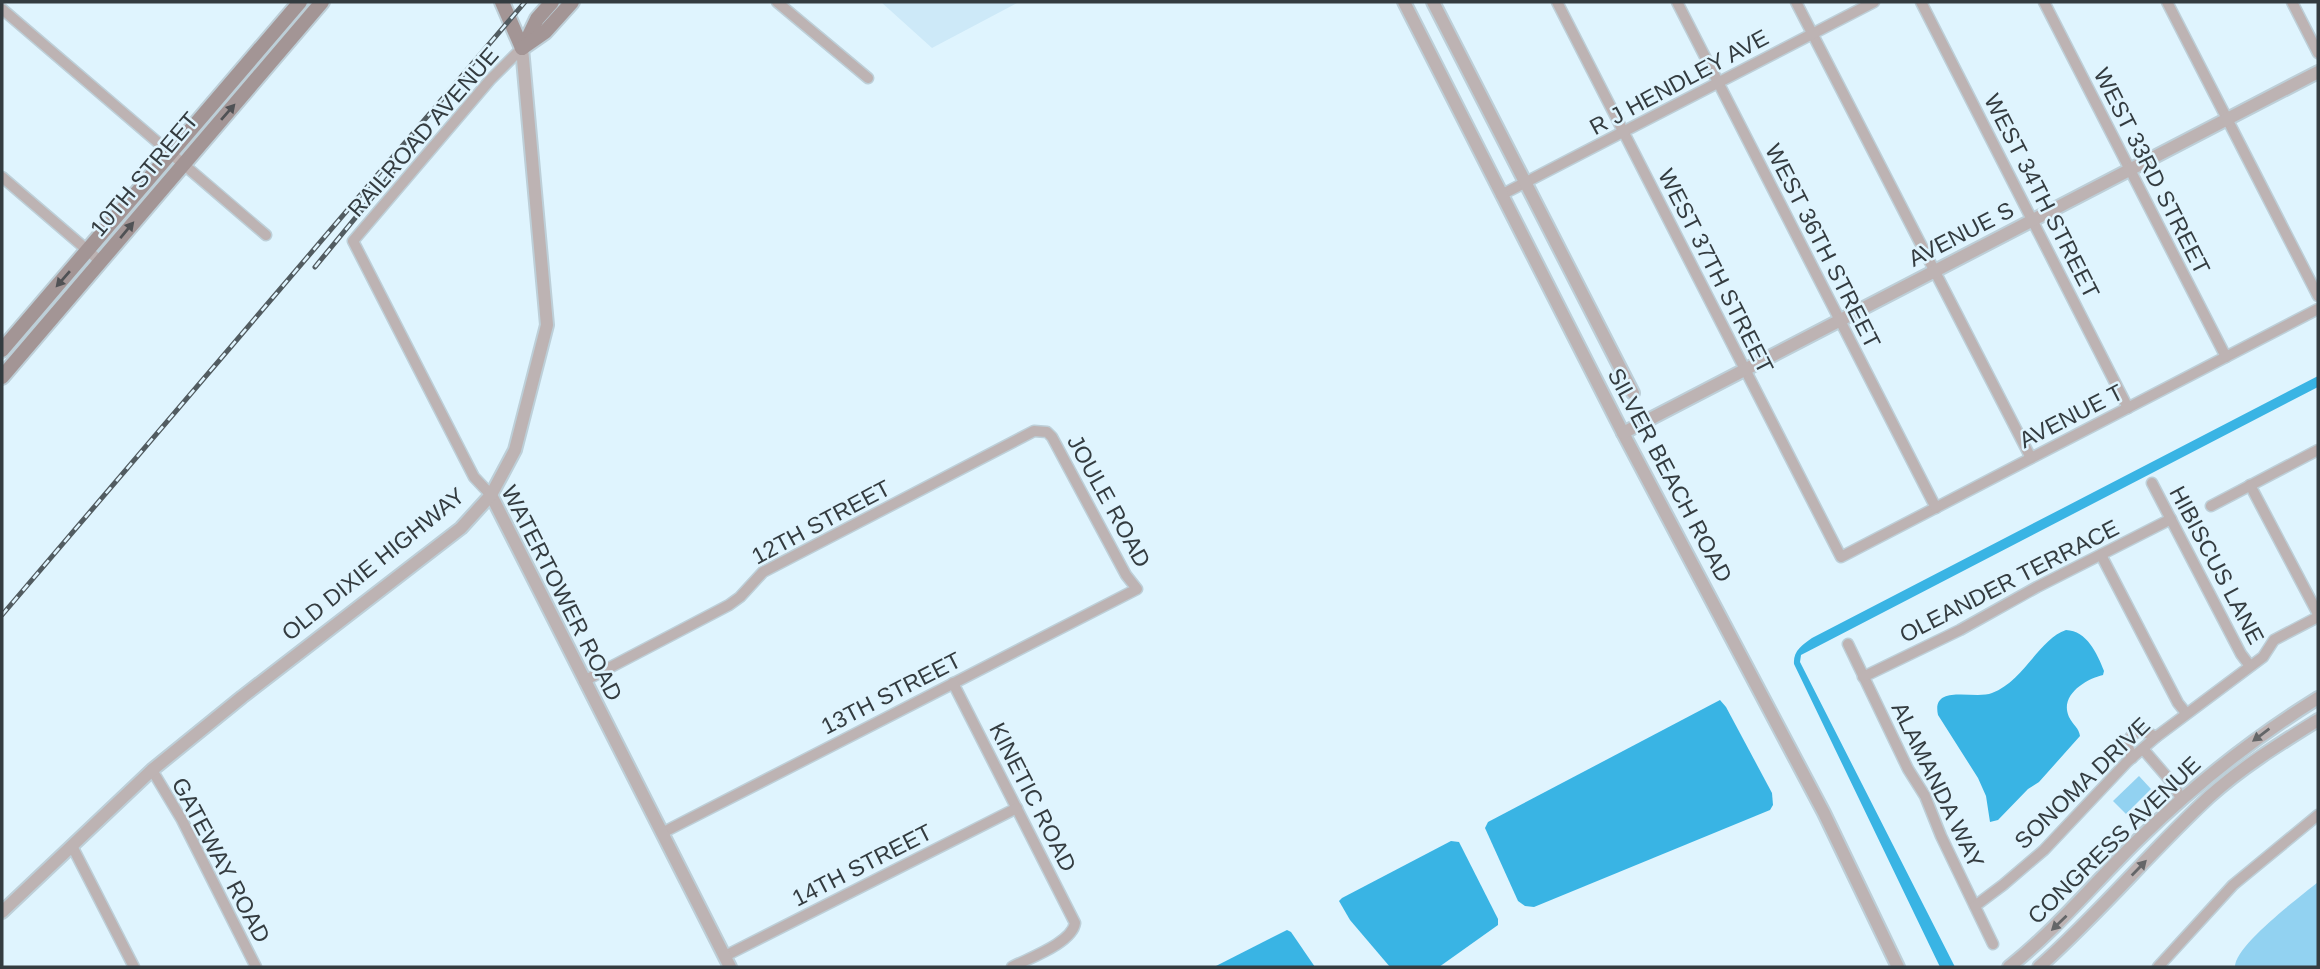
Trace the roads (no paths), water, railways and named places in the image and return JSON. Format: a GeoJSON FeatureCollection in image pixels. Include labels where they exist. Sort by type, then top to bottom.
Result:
{"type":"FeatureCollection","features":[{"type":"Feature","properties":{"kind":"main road","name":"10TH STREET"},"geometry":{"type":"LineString","coordinates":[[2,351],[300,2]]}},
{"type":"Feature","properties":{"kind":"main road","name":"10TH STREET"},"geometry":{"type":"LineString","coordinates":[[2,377],[322,2]]}},
{"type":"Feature","properties":{"kind":"main road"},"geometry":{"type":"LineString","coordinates":[[502,2],[522,48]]}},
{"type":"Feature","properties":{"kind":"main road"},"geometry":{"type":"LineString","coordinates":[[522,48],[537,19],[552,2]]}},
{"type":"Feature","properties":{"kind":"main road"},"geometry":{"type":"LineString","coordinates":[[522,48],[545,32],[572,2]]}},
{"type":"Feature","properties":{"kind":"street"},"geometry":{"type":"LineString","coordinates":[[777,2],[868,78]]}},
{"type":"Feature","properties":{"kind":"street","name":"SILVER BEACH ROAD"},"geometry":{"type":"LineString","coordinates":[[1404,2],[1623,433],[1824,813],[1898,967]]}},
{"type":"Feature","properties":{"kind":"street","name":"SILVER BEACH ROAD"},"geometry":{"type":"LineString","coordinates":[[1433,2],[1633,393]]}},
{"type":"Feature","properties":{"kind":"street","name":"WEST 37TH STREET"},"geometry":{"type":"LineString","coordinates":[[1556,2],[1841,557]]}},
{"type":"Feature","properties":{"kind":"street","name":"WEST 36TH STREET"},"geometry":{"type":"LineString","coordinates":[[1677,2],[1936,508]]}},
{"type":"Feature","properties":{"kind":"street"},"geometry":{"type":"LineString","coordinates":[[1796,2],[2031,458]]}},
{"type":"Feature","properties":{"kind":"street","name":"R J HENDLEY AVE"},"geometry":{"type":"LineString","coordinates":[[1502,195],[1874,2]]}},
{"type":"Feature","properties":{"kind":"street","name":"WEST 34TH STREET"},"geometry":{"type":"LineString","coordinates":[[1921,2],[2128,408]]}},
{"type":"Feature","properties":{"kind":"street","name":"WEST 33RD STREET"},"geometry":{"type":"LineString","coordinates":[[2044,2],[2226,357]]}},
{"type":"Feature","properties":{"kind":"street"},"geometry":{"type":"LineString","coordinates":[[2167,2],[2318,296]]}},
{"type":"Feature","properties":{"kind":"street"},"geometry":{"type":"LineString","coordinates":[[2292,2],[2318,53]]}},
{"type":"Feature","properties":{"kind":"street"},"geometry":{"type":"LineString","coordinates":[[2,9],[266,235]]}},
{"type":"Feature","properties":{"kind":"street","name":"RAILROAD AVENUE"},"geometry":{"type":"LineString","coordinates":[[353,241],[490,80],[522,48]]}},
{"type":"Feature","properties":{"kind":"street","name":"OLD DIXIE HIGHWAY"},"geometry":{"type":"LineString","coordinates":[[2,912],[152,770],[461,528],[491,495],[515,450],[547,325],[522,48]]}},
{"type":"Feature","properties":{"kind":"street","name":"AVENUE S"},"geometry":{"type":"LineString","coordinates":[[1623,433],[2318,72]]}},
{"type":"Feature","properties":{"kind":"street"},"geometry":{"type":"LineString","coordinates":[[2,177],[100,261]]}},
{"type":"Feature","properties":{"kind":"street","name":"WATERTOWER ROAD"},"geometry":{"type":"LineString","coordinates":[[353,241],[474,477],[491,495],[728,962]]}},
{"type":"Feature","properties":{"kind":"street","name":"AVENUE T"},"geometry":{"type":"LineString","coordinates":[[1841,557],[2318,309]]}},
{"type":"Feature","properties":{"kind":"street"},"geometry":{"type":"LineString","coordinates":[[2,351],[14,362]]}},
{"type":"Feature","properties":{"kind":"street","name":"12TH STREET"},"geometry":{"type":"LineString","coordinates":[[584,681],[729,604],[740,597],[763,572],[1034,431],[1047,432]]}},
{"type":"Feature","properties":{"kind":"street","name":"JOULE ROAD"},"geometry":{"type":"LineString","coordinates":[[1047,432],[1056,443],[1126,575],[1137,589]]}},
{"type":"Feature","properties":{"kind":"street"},"geometry":{"type":"LineString","coordinates":[[2211,506],[2318,450]]}},
{"type":"Feature","properties":{"kind":"street","name":"HIBISCUS LANE"},"geometry":{"type":"LineString","coordinates":[[2152,482],[2249,666]]}},
{"type":"Feature","properties":{"kind":"street"},"geometry":{"type":"LineString","coordinates":[[2250,485],[2318,616]]}},
{"type":"Feature","properties":{"kind":"street","name":"OLEANDER TERRACE"},"geometry":{"type":"LineString","coordinates":[[1863,677],[1960,630],[2171,519]]}},
{"type":"Feature","properties":{"kind":"street"},"geometry":{"type":"LineString","coordinates":[[2101,555],[2178,703],[2186,713]]}},
{"type":"Feature","properties":{"kind":"street","name":"13TH STREET"},"geometry":{"type":"LineString","coordinates":[[662,833],[1137,589]]}},
{"type":"Feature","properties":{"kind":"street","name":"SONOMA DRIVE"},"geometry":{"type":"LineString","coordinates":[[1975,906],[2044,850],[2132,758],[2186,713],[2263,657],[2272,642],[2318,616]]}},
{"type":"Feature","properties":{"kind":"street","name":"ALAMANDA WAY"},"geometry":{"type":"LineString","coordinates":[[1848,644],[1908,769],[1925,796],[1941,836],[1993,944]]}},
{"type":"Feature","properties":{"kind":"street","name":"KINETIC ROAD"},"geometry":{"type":"LineString","coordinates":[[953,683],[1073,917],[1074,930],[1067,939],[1012,967]]}},
{"type":"Feature","properties":{"kind":"street","name":"CONGRESS AVENUE"},"geometry":{"type":"LineString","coordinates":[[2009,967],[2063,919],[2181,799],[2269,728],[2318,698]]}},
{"type":"Feature","properties":{"kind":"street","name":"CONGRESS AVENUE"},"geometry":{"type":"LineString","coordinates":[[2039,967],[2074,936],[2211,796],[2279,744],[2318,720]]}},
{"type":"Feature","properties":{"kind":"street"},"geometry":{"type":"LineString","coordinates":[[2132,758],[2127,744],[2130,736],[2137,731],[2146,731],[2157,737]]}},
{"type":"Feature","properties":{"kind":"street"},"geometry":{"type":"LineString","coordinates":[[2143,749],[2174,785],[2181,799],[2180,811],[2163,843]]}},
{"type":"Feature","properties":{"kind":"street","name":"GATEWAY ROAD"},"geometry":{"type":"LineString","coordinates":[[152,770],[182,820],[256,967]]}},
{"type":"Feature","properties":{"kind":"street","name":"14TH STREET"},"geometry":{"type":"LineString","coordinates":[[728,962],[1017,808]]}},
{"type":"Feature","properties":{"kind":"street"},"geometry":{"type":"LineString","coordinates":[[2163,966],[2233,885],[2318,815]]}},
{"type":"Feature","properties":{"kind":"street"},"geometry":{"type":"LineString","coordinates":[[72,846],[134,967]]}},
{"type":"Feature","properties":{"kind":"railway"},"geometry":{"type":"LineString","coordinates":[[2,615],[525,2]]}},
{"type":"Feature","properties":{"kind":"railway"},"geometry":{"type":"LineString","coordinates":[[315,267],[393,172]]}}]}
